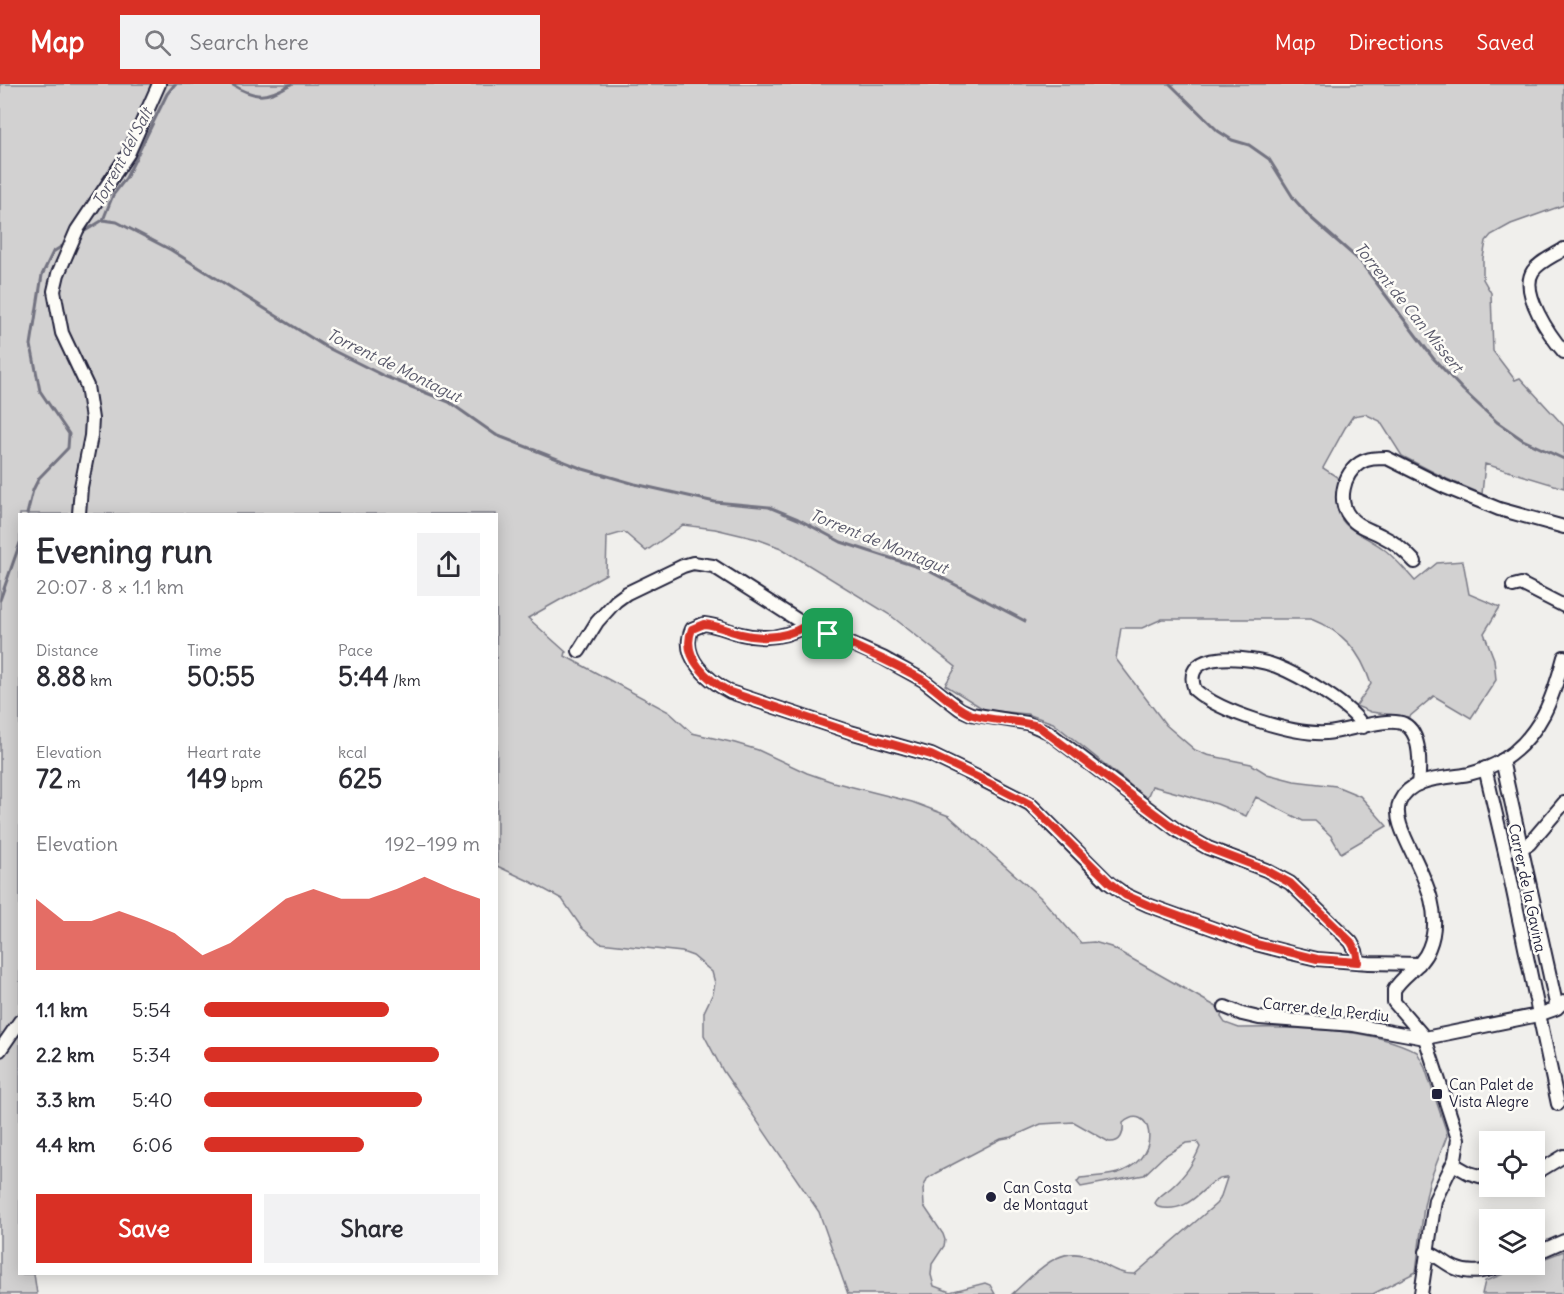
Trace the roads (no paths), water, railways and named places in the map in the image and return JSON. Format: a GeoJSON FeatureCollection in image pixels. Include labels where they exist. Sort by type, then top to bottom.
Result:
{"type":"FeatureCollection","features":[{"type":"Feature","properties":{"kind":"street"},"geometry":{"type":"LineString","coordinates":[[79,513],[92,419],[87,386],[62,333],[54,291],[58,274],[77,230],[128,154],[159,84]]}},
{"type":"Feature","properties":{"kind":"street"},"geometry":{"type":"LineString","coordinates":[[1564,249],[1539,265],[1533,271],[1529,283],[1538,313],[1564,352]]}},
{"type":"Feature","properties":{"kind":"street"},"geometry":{"type":"LineString","coordinates":[[1415,562],[1394,542],[1357,524],[1347,513],[1343,496],[1346,480],[1361,462],[1387,458],[1445,487],[1499,509],[1564,527]]}},
{"type":"Feature","properties":{"kind":"street"},"geometry":{"type":"LineString","coordinates":[[579,651],[597,622],[616,601],[638,588],[693,563],[718,569],[807,625],[883,658],[923,680],[960,709],[971,714],[1027,723],[1048,732],[1178,831],[1208,848],[1266,870],[1290,883],[1351,942],[1358,962]]}},
{"type":"Feature","properties":{"kind":"street"},"geometry":{"type":"LineString","coordinates":[[1513,586],[1521,585],[1564,606]]}},
{"type":"Feature","properties":{"kind":"street"},"geometry":{"type":"LineString","coordinates":[[807,625],[796,632],[784,635],[754,637],[704,624],[692,629],[689,645],[698,667],[716,685],[730,692],[850,732],[931,755],[1030,804],[1086,861],[1125,895],[1256,944],[1317,959],[1419,964]]}},
{"type":"Feature","properties":{"kind":"street"},"geometry":{"type":"LineString","coordinates":[[1421,1294],[1435,1200],[1458,1149],[1456,1130],[1425,1038],[1399,1010],[1392,995],[1396,985],[1419,964],[1429,949],[1434,928],[1432,902],[1426,883],[1399,826],[1397,816],[1399,802],[1418,784],[1485,768],[1502,760],[1528,738],[1543,718],[1552,698],[1564,657]]}},
{"type":"Feature","properties":{"kind":"street"},"geometry":{"type":"LineString","coordinates":[[1363,727],[1359,719],[1333,699],[1300,677],[1277,666],[1258,661],[1227,658],[1204,663],[1193,673],[1195,690],[1201,696],[1265,723],[1325,733],[1363,727],[1394,722],[1402,723],[1409,728],[1416,743],[1419,758],[1418,784]]}},
{"type":"Feature","properties":{"kind":"street","name":"Carrer de la Gavina"},"geometry":{"type":"LineString","coordinates":[[1502,760],[1560,1005]]}},
{"type":"Feature","properties":{"kind":"street","name":"Carrer de la Gavina"},"geometry":{"type":"LineString","coordinates":[[1485,768],[1558,1104]]}},
{"type":"Feature","properties":{"kind":"street"},"geometry":{"type":"LineString","coordinates":[[1505,853],[1522,849],[1543,830],[1564,803]]}},
{"type":"Feature","properties":{"kind":"street","name":"Carrer de la Perdiu"},"geometry":{"type":"LineString","coordinates":[[1225,1007],[1259,1018],[1353,1025],[1425,1038],[1464,1032],[1538,1015],[1560,1005]]}},
{"type":"Feature","properties":{"kind":"street"},"geometry":{"type":"LineString","coordinates":[[0,1050],[18,1023]]}},
{"type":"Feature","properties":{"kind":"street"},"geometry":{"type":"LineString","coordinates":[[1545,1167],[1564,1156]]}},
{"type":"Feature","properties":{"kind":"street"},"geometry":{"type":"LineString","coordinates":[[1453,1164],[1479,1176]]}},
{"type":"Feature","properties":{"kind":"street"},"geometry":{"type":"LineString","coordinates":[[1545,1249],[1564,1241]]}},
{"type":"Feature","properties":{"kind":"street"},"geometry":{"type":"LineString","coordinates":[[1426,1252],[1456,1268],[1479,1271]]}},
{"type":"Feature","properties":{"kind":"waterway","name":"Torrent del Salt"},"geometry":{"type":"LineString","coordinates":[[80,234],[103,220],[113,195],[126,178],[167,94],[175,84]]}},
{"type":"Feature","properties":{"kind":"waterway","name":"Torrent del Salt"},"geometry":{"type":"LineString","coordinates":[[231,84],[254,95],[268,95],[291,84]]}},
{"type":"Feature","properties":{"kind":"waterway","name":"Torrent de Can Missert"},"geometry":{"type":"LineString","coordinates":[[1170,84],[1218,131],[1232,140],[1249,145],[1269,159],[1294,199],[1310,217],[1360,261],[1433,358],[1463,390],[1497,422],[1523,440],[1564,459]]}},
{"type":"Feature","properties":{"kind":"waterway","name":"Torrent de Montagut"},"geometry":{"type":"LineString","coordinates":[[103,220],[117,222],[171,250],[326,347],[384,376],[449,402],[496,435],[583,469],[635,484],[715,502],[769,507],[798,519],[841,542],[927,570],[1025,621]]}},
{"type":"Feature","properties":{"kind":"waterway","name":"Torrent del Salt"},"geometry":{"type":"LineString","coordinates":[[27,513],[33,490],[39,478],[68,448],[69,434],[40,391],[31,345],[42,275],[53,252],[67,243]]}},
{"type":"Feature","properties":{"kind":"waterway","name":"Torrent del Salt"},"geometry":{"type":"LineString","coordinates":[[0,600],[18,549]]}},
{"type":"Feature","properties":{"kind":"place","name":"Can Palet de Vista Alegre"},"geometry":{"type":"Point","coordinates":[1437,1094]}},
{"type":"Feature","properties":{"kind":"place","name":"Can Costa de Montagut"},"geometry":{"type":"Point","coordinates":[991,1197]}}]}
